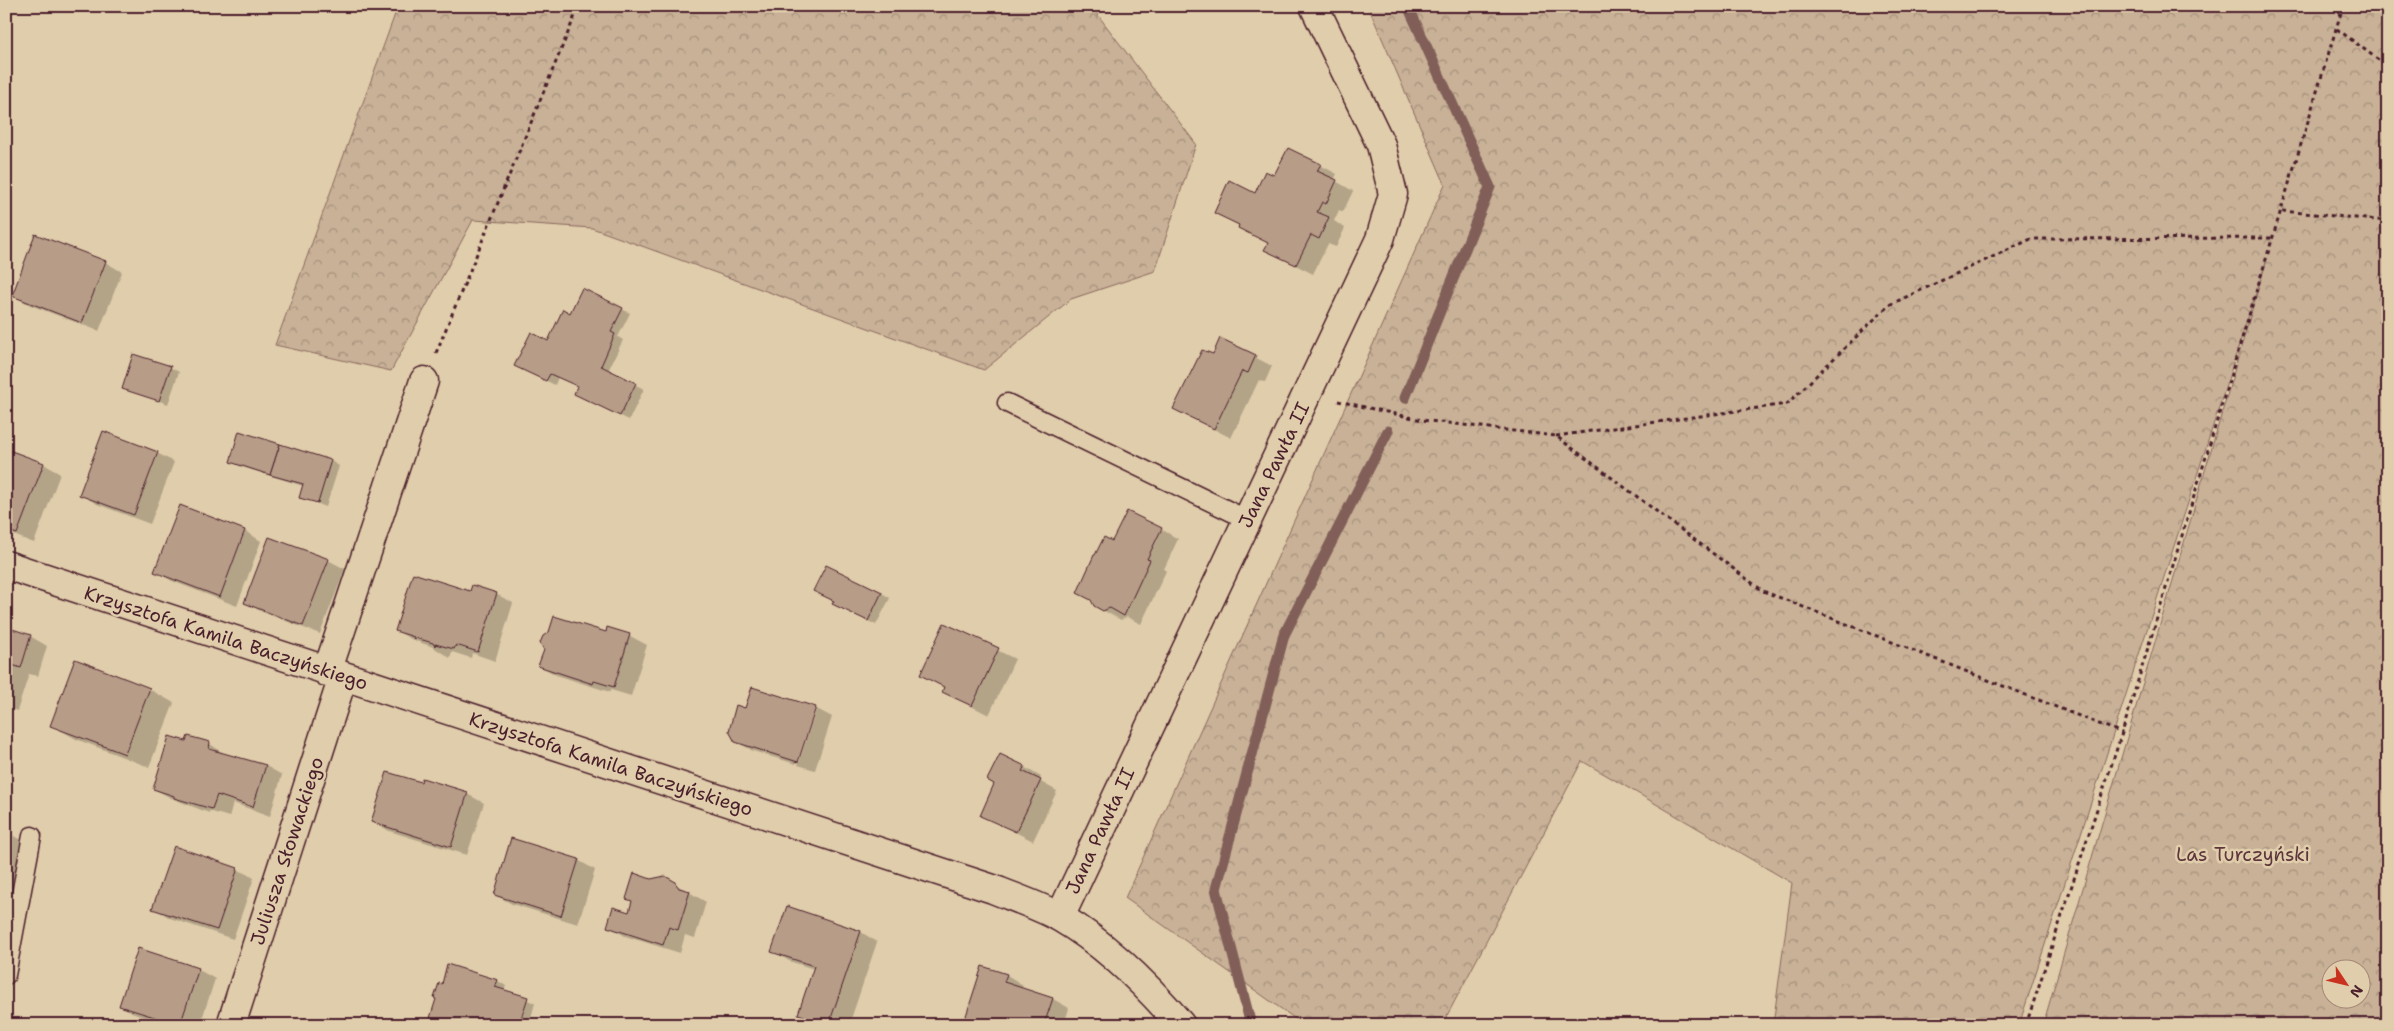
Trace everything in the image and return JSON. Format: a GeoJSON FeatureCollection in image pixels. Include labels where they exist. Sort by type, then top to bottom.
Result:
{"type":"FeatureCollection","features":[{"type":"Feature","properties":{"kind":"street","name":"Jana Pawła II"},"geometry":{"type":"LineString","coordinates":[[1060,917],[1380,239],[1393,194],[1381,145],[1314,6]]}},
{"type":"Feature","properties":{"kind":"street","name":"Juliusza Słowackiego"},"geometry":{"type":"LineString","coordinates":[[236,1023],[335,674],[424,381]]}},
{"type":"Feature","properties":{"kind":"street","name":"Krzysztofa Kamila Baczyńskiego"},"geometry":{"type":"LineString","coordinates":[[6,565],[994,889],[1060,917],[1111,952],[1181,1025]]}},
{"type":"Feature","properties":{"kind":"lane"},"geometry":{"type":"LineString","coordinates":[[1007,403],[1248,520]]}},
{"type":"Feature","properties":{"kind":"lane"},"geometry":{"type":"LineString","coordinates":[[6,975],[32,836]]}},
{"type":"Feature","properties":{"kind":"path"},"geometry":{"type":"LineString","coordinates":[[424,381],[579,6]]}},
{"type":"Feature","properties":{"kind":"path"},"geometry":{"type":"LineString","coordinates":[[2026,1025],[2122,733],[2343,6]]}},
{"type":"Feature","properties":{"kind":"path"},"geometry":{"type":"LineString","coordinates":[[2337,29],[2388,67]]}},
{"type":"Feature","properties":{"kind":"path"},"geometry":{"type":"LineString","coordinates":[[2282,210],[2388,221]]}},
{"type":"Feature","properties":{"kind":"path"},"geometry":{"type":"LineString","coordinates":[[1308,394],[1422,420],[1556,436],[1787,404],[1889,305],[2031,239],[2274,238]]}},
{"type":"Feature","properties":{"kind":"path"},"geometry":{"type":"LineString","coordinates":[[1556,436],[1762,590],[2122,733]]}},
{"type":"Feature","properties":{"kind":"green space"},"geometry":{"type":"Polygon","coordinates":[[[398,6],[1091,6],[1196,144],[1155,271],[1071,299],[984,370],[592,228],[473,220],[391,371],[275,345],[398,6]]]}},
{"type":"Feature","properties":{"kind":"green space","name":"Las Turczyński"},"geometry":{"type":"Polygon","coordinates":[[[1368,6],[2388,6],[2388,1025],[2043,1025],[2266,262],[2019,1025],[1773,1025],[1792,883],[1582,761],[1442,1025],[1304,1025],[1125,898],[1445,184],[1368,6]]]}},
{"type":"Feature","properties":{"kind":"building"},"geometry":{"type":"Polygon","coordinates":[[[1288,148],[1321,164],[1317,171],[1337,180],[1326,204],[1322,202],[1317,212],[1329,217],[1319,239],[1311,235],[1296,265],[1264,250],[1268,243],[1238,228],[1239,225],[1214,213],[1229,180],[1255,193],[1265,171],[1274,175],[1288,148]]]}},
{"type":"Feature","properties":{"kind":"building"},"geometry":{"type":"Polygon","coordinates":[[[35,234],[106,261],[82,323],[12,296],[35,234]]]}},
{"type":"Feature","properties":{"kind":"building"},"geometry":{"type":"Polygon","coordinates":[[[582,288],[623,308],[611,332],[615,334],[601,366],[636,383],[620,416],[574,394],[577,386],[550,374],[546,381],[514,366],[531,332],[548,341],[563,309],[570,313],[582,288]]]}},
{"type":"Feature","properties":{"kind":"building"},"geometry":{"type":"Polygon","coordinates":[[[1220,338],[1256,355],[1248,373],[1242,371],[1214,429],[1173,409],[1202,350],[1213,354],[1220,338]]]}},
{"type":"Feature","properties":{"kind":"building"},"geometry":{"type":"Polygon","coordinates":[[[133,354],[171,366],[159,401],[122,389],[133,354]]]}},
{"type":"Feature","properties":{"kind":"building"},"geometry":{"type":"Polygon","coordinates":[[[103,431],[158,452],[134,515],[79,495],[103,431]]]}},
{"type":"Feature","properties":{"kind":"building"},"geometry":{"type":"Polygon","coordinates":[[[239,431],[280,444],[270,475],[230,462],[239,431]]]}},
{"type":"Feature","properties":{"kind":"building"},"geometry":{"type":"Polygon","coordinates":[[[280,444],[331,460],[318,503],[299,498],[303,484],[270,475],[280,444]]]}},
{"type":"Feature","properties":{"kind":"building"},"geometry":{"type":"Polygon","coordinates":[[[6,449],[44,463],[17,534],[6,530],[6,449]]]}},
{"type":"Feature","properties":{"kind":"building"},"geometry":{"type":"Polygon","coordinates":[[[180,505],[245,530],[220,597],[154,572],[180,505]]]}},
{"type":"Feature","properties":{"kind":"building"},"geometry":{"type":"Polygon","coordinates":[[[1127,511],[1162,528],[1147,559],[1150,560],[1124,616],[1110,608],[1103,611],[1094,606],[1091,600],[1077,593],[1104,537],[1112,541],[1127,511]]]}},
{"type":"Feature","properties":{"kind":"building"},"geometry":{"type":"Polygon","coordinates":[[[269,537],[329,559],[303,626],[244,603],[269,537]]]}},
{"type":"Feature","properties":{"kind":"building"},"geometry":{"type":"Polygon","coordinates":[[[826,565],[882,592],[868,621],[832,604],[834,601],[813,591],[826,565]]]}},
{"type":"Feature","properties":{"kind":"building"},"geometry":{"type":"Polygon","coordinates":[[[413,573],[470,591],[472,585],[497,593],[478,652],[456,645],[454,649],[435,644],[435,646],[433,643],[416,638],[413,639],[414,637],[395,631],[413,573]]]}},
{"type":"Feature","properties":{"kind":"building"},"geometry":{"type":"Polygon","coordinates":[[[554,616],[606,632],[607,627],[630,634],[614,687],[594,681],[593,684],[538,666],[544,650],[540,643],[543,636],[549,632],[554,616]]]}},
{"type":"Feature","properties":{"kind":"building"},"geometry":{"type":"Polygon","coordinates":[[[944,623],[999,648],[972,706],[942,692],[944,687],[920,675],[944,623]]]}},
{"type":"Feature","properties":{"kind":"building"},"geometry":{"type":"Polygon","coordinates":[[[6,627],[31,635],[21,668],[12,665],[6,684],[6,627]]]}},
{"type":"Feature","properties":{"kind":"building"},"geometry":{"type":"Polygon","coordinates":[[[75,659],[150,688],[125,754],[50,726],[75,659]]]}},
{"type":"Feature","properties":{"kind":"building"},"geometry":{"type":"Polygon","coordinates":[[[752,687],[816,707],[798,762],[735,742],[729,731],[736,705],[745,708],[752,687]]]}},
{"type":"Feature","properties":{"kind":"building"},"geometry":{"type":"Polygon","coordinates":[[[169,736],[186,741],[188,736],[210,742],[209,749],[266,765],[253,807],[217,795],[212,809],[174,798],[174,796],[153,789],[169,736]]]}},
{"type":"Feature","properties":{"kind":"building"},"geometry":{"type":"Polygon","coordinates":[[[1000,754],[1025,766],[1022,771],[1041,780],[1016,832],[980,816],[994,784],[987,780],[1000,754]]]}},
{"type":"Feature","properties":{"kind":"building"},"geometry":{"type":"Polygon","coordinates":[[[387,772],[421,782],[422,778],[468,792],[451,847],[371,822],[387,772]]]}},
{"type":"Feature","properties":{"kind":"building"},"geometry":{"type":"Polygon","coordinates":[[[511,838],[579,859],[561,916],[494,895],[511,838]]]}},
{"type":"Feature","properties":{"kind":"building"},"geometry":{"type":"Polygon","coordinates":[[[174,846],[238,868],[217,930],[152,909],[174,846]]]}},
{"type":"Feature","properties":{"kind":"building"},"geometry":{"type":"Polygon","coordinates":[[[634,873],[651,879],[665,876],[674,881],[679,888],[690,891],[678,930],[669,927],[663,945],[607,927],[613,907],[629,912],[632,901],[626,899],[634,873]]]}},
{"type":"Feature","properties":{"kind":"building"},"geometry":{"type":"Polygon","coordinates":[[[787,906],[861,931],[829,1024],[798,1014],[814,966],[771,952],[787,906]]]}},
{"type":"Feature","properties":{"kind":"building"},"geometry":{"type":"Polygon","coordinates":[[[138,948],[199,968],[180,1025],[119,1006],[138,948]]]}},
{"type":"Feature","properties":{"kind":"building"},"geometry":{"type":"Polygon","coordinates":[[[447,964],[498,980],[495,987],[528,997],[519,1025],[452,1025],[430,1018],[436,999],[434,998],[439,983],[442,984],[447,964]]]}},
{"type":"Feature","properties":{"kind":"building"},"geometry":{"type":"Polygon","coordinates":[[[982,966],[1007,974],[1004,982],[1053,998],[1044,1025],[973,1025],[964,1022],[982,966]]]}},
{"type":"Feature","properties":{"kind":"waterway"},"geometry":{"type":"LineString","coordinates":[[1405,398],[1490,187],[1408,6]]}},
{"type":"Feature","properties":{"kind":"waterway"},"geometry":{"type":"LineString","coordinates":[[1251,1025],[1216,889],[1284,635],[1388,431]]}}]}
